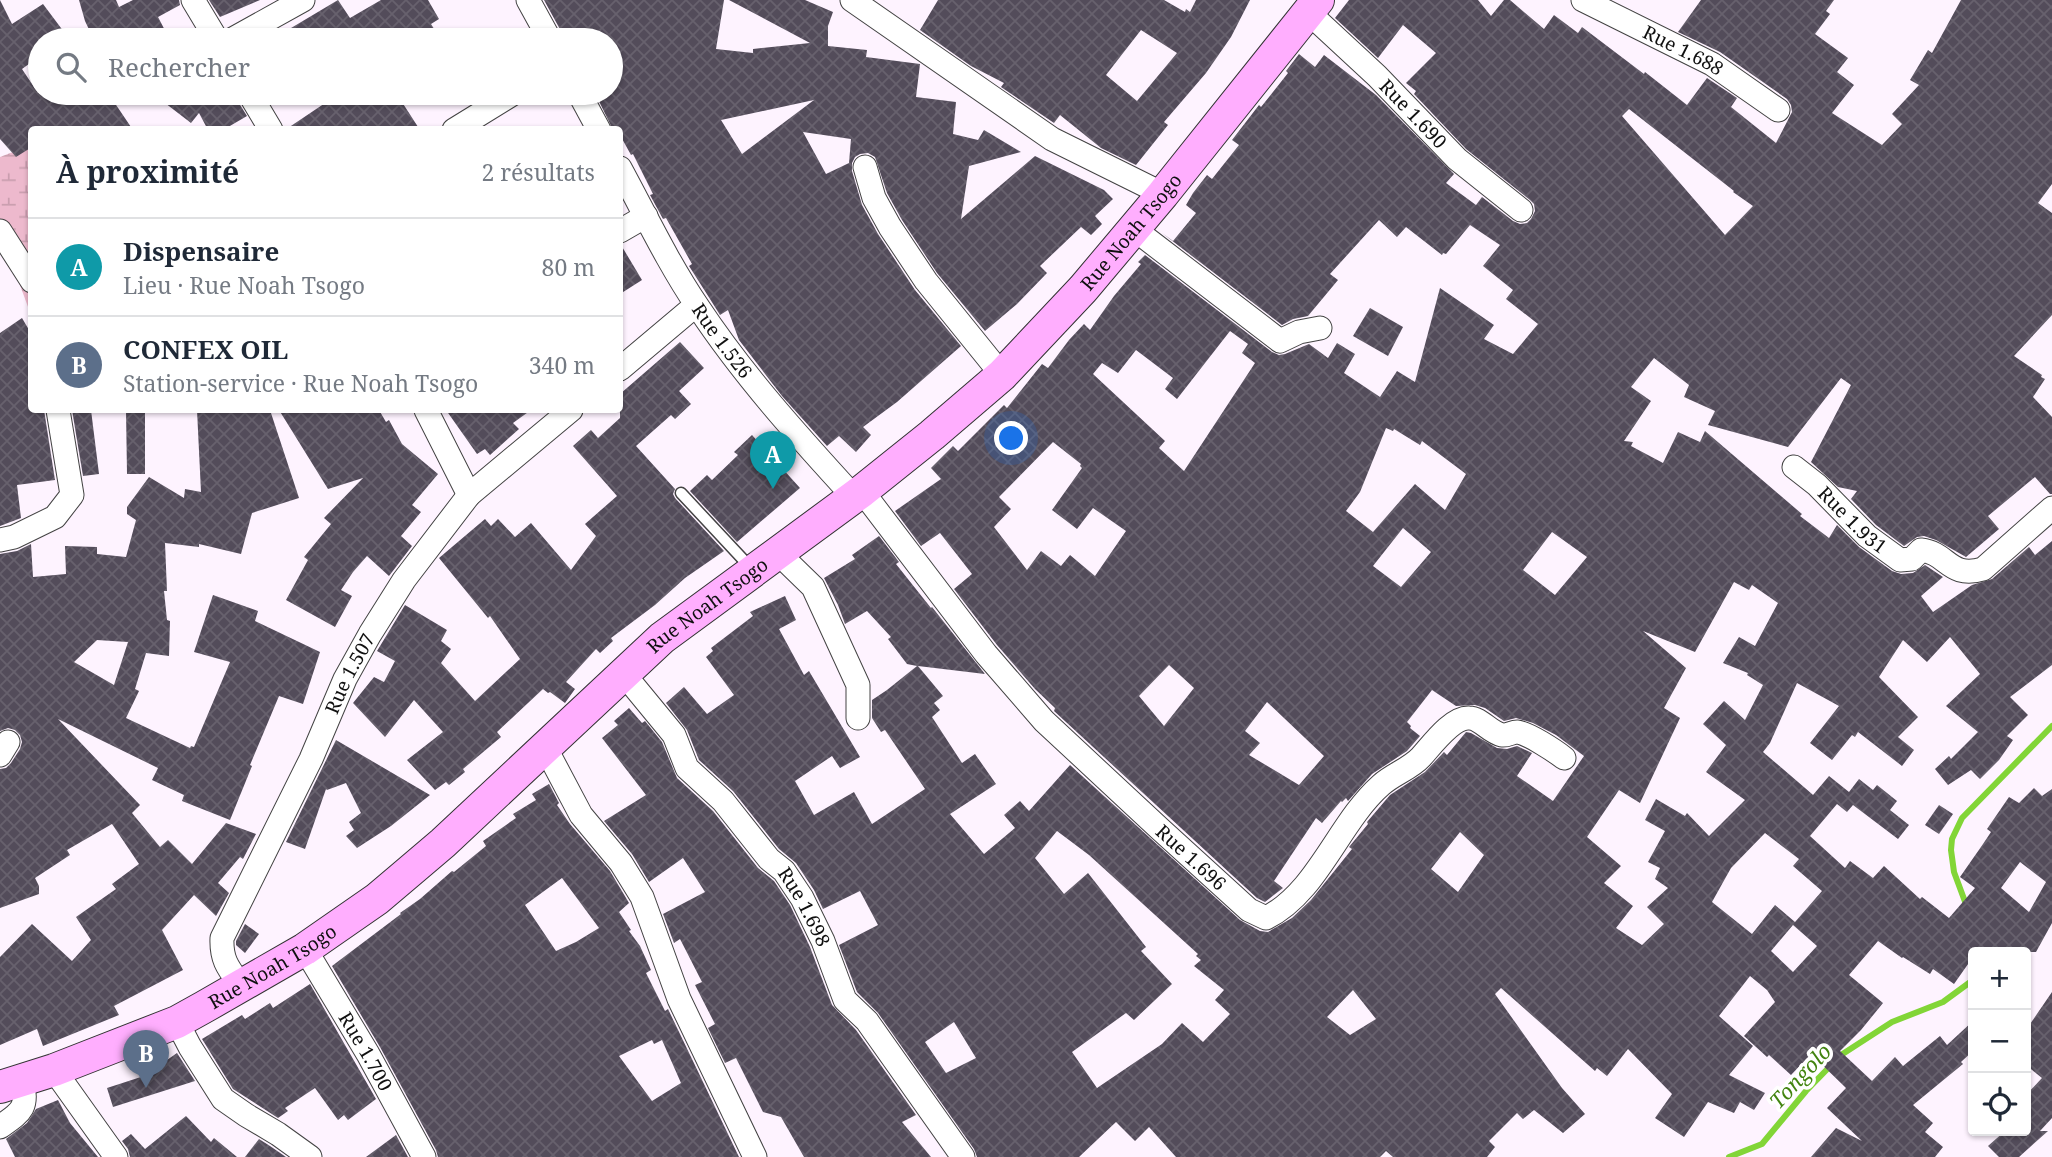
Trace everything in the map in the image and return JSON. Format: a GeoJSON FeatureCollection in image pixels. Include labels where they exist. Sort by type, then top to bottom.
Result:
{"type":"FeatureCollection","features":[{"type":"Feature","properties":{"kind":"main road","name":"Rue Noah Tsogo"},"geometry":{"type":"LineString","coordinates":[[11,1084],[177,1022],[305,949],[377,899],[443,844],[662,638],[857,494],[1002,375],[1083,289],[1134,229],[1313,6]]}},
{"type":"Feature","properties":{"kind":"street"},"geometry":{"type":"LineString","coordinates":[[193,0],[210,28]]}},
{"type":"Feature","properties":{"kind":"street"},"geometry":{"type":"LineString","coordinates":[[252,28],[303,0]]}},
{"type":"Feature","properties":{"kind":"street"},"geometry":{"type":"LineString","coordinates":[[528,0],[543,28]]}},
{"type":"Feature","properties":{"kind":"street"},"geometry":{"type":"LineString","coordinates":[[852,0],[1052,139],[1163,194]]}},
{"type":"Feature","properties":{"kind":"street","name":"Rue 1.688"},"geometry":{"type":"LineString","coordinates":[[1583,0],[1712,64],[1778,110]]}},
{"type":"Feature","properties":{"kind":"street","name":"Rue 1.690"},"geometry":{"type":"LineString","coordinates":[[1313,6],[1457,159],[1521,211]]}},
{"type":"Feature","properties":{"kind":"street"},"geometry":{"type":"LineString","coordinates":[[256,105],[269,126]]}},
{"type":"Feature","properties":{"kind":"street"},"geometry":{"type":"LineString","coordinates":[[460,126],[495,105]]}},
{"type":"Feature","properties":{"kind":"street"},"geometry":{"type":"LineString","coordinates":[[585,105],[597,126]]}},
{"type":"Feature","properties":{"kind":"street"},"geometry":{"type":"LineString","coordinates":[[865,167],[874,198],[890,227],[926,281],[1002,375]]}},
{"type":"Feature","properties":{"kind":"street","name":"Rue 1.526"},"geometry":{"type":"LineString","coordinates":[[623,174],[696,305],[791,429],[857,494]]}},
{"type":"Feature","properties":{"kind":"street"},"geometry":{"type":"LineString","coordinates":[[623,229],[646,216]]}},
{"type":"Feature","properties":{"kind":"street"},"geometry":{"type":"LineString","coordinates":[[1134,229],[1280,341],[1299,332],[1320,328]]}},
{"type":"Feature","properties":{"kind":"street"},"geometry":{"type":"LineString","coordinates":[[0,232],[28,275]]}},
{"type":"Feature","properties":{"kind":"street"},"geometry":{"type":"LineString","coordinates":[[623,366],[696,305]]}},
{"type":"Feature","properties":{"kind":"street"},"geometry":{"type":"LineString","coordinates":[[0,540],[14,537],[55,517],[72,495],[58,413]]}},
{"type":"Feature","properties":{"kind":"street"},"geometry":{"type":"LineString","coordinates":[[428,413],[469,495]]}},
{"type":"Feature","properties":{"kind":"street","name":"Rue 1.507"},"geometry":{"type":"LineString","coordinates":[[242,987],[225,964],[222,938],[311,759],[345,679],[370,634],[404,580],[469,495],[567,413]]}},
{"type":"Feature","properties":{"kind":"street","name":"Rue 1.931"},"geometry":{"type":"LineString","coordinates":[[1794,467],[1817,485],[1867,536],[1900,560],[1912,559],[1921,550],[1929,551],[1960,570],[1971,573],[1983,569],[2052,508]]}},
{"type":"Feature","properties":{"kind":"street","name":"Rue 1.696"},"geometry":{"type":"LineString","coordinates":[[857,494],[986,654],[1044,721],[1249,910],[1266,918],[1279,912],[1299,892],[1347,825],[1381,785],[1417,761],[1456,720],[1476,719],[1502,735],[1518,732],[1551,748],[1563,758]]}},
{"type":"Feature","properties":{"kind":"street"},"geometry":{"type":"LineString","coordinates":[[765,561],[813,587],[858,685],[858,718]]}},
{"type":"Feature","properties":{"kind":"street","name":"Rue 1.698"},"geometry":{"type":"LineString","coordinates":[[623,673],[674,735],[687,768],[723,801],[769,859],[784,871],[802,898],[823,941],[845,1000],[867,1021],[963,1157]]}},
{"type":"Feature","properties":{"kind":"street"},"geometry":{"type":"LineString","coordinates":[[545,747],[581,815],[621,863],[642,897],[680,999],[755,1157]]}},
{"type":"Feature","properties":{"kind":"street","name":"Rue 1.700"},"geometry":{"type":"LineString","coordinates":[[305,949],[368,1054],[424,1157]]}},
{"type":"Feature","properties":{"kind":"street"},"geometry":{"type":"LineString","coordinates":[[177,1022],[190,1048],[223,1099],[310,1157]]}},
{"type":"Feature","properties":{"kind":"street"},"geometry":{"type":"LineString","coordinates":[[54,1070],[116,1157]]}},
{"type":"Feature","properties":{"kind":"street"},"geometry":{"type":"LineString","coordinates":[[0,1127],[25,1104],[26,1096],[11,1084]]}},
{"type":"Feature","properties":{"kind":"lane"},"geometry":{"type":"LineString","coordinates":[[681,493],[765,561]]}},
{"type":"Feature","properties":{"kind":"green space"},"geometry":{"type":"Polygon","coordinates":[[[28,146],[28,307],[0,231],[0,157],[28,146]]]}},
{"type":"Feature","properties":{"kind":"building"},"geometry":{"type":"Polygon","coordinates":[[[0,0],[12,24],[43,4],[61,28],[28,28],[28,65],[22,69],[28,78],[28,105],[116,105],[130,126],[28,126],[28,150],[16,157],[0,139],[0,0]]]}},
{"type":"Feature","properties":{"kind":"building"},"geometry":{"type":"Polygon","coordinates":[[[79,0],[116,0],[119,7],[133,0],[179,0],[180,5],[158,17],[164,28],[88,28],[79,0]]]}},
{"type":"Feature","properties":{"kind":"building"},"geometry":{"type":"Polygon","coordinates":[[[209,0],[260,0],[220,17],[209,0]]]}},
{"type":"Feature","properties":{"kind":"building"},"geometry":{"type":"Polygon","coordinates":[[[338,0],[350,18],[381,0],[428,0],[439,19],[431,24],[434,28],[291,28],[338,0]]]}},
{"type":"Feature","properties":{"kind":"building"},"geometry":{"type":"Polygon","coordinates":[[[544,0],[724,0],[716,49],[753,53],[753,49],[810,43],[729,0],[805,0],[833,12],[828,26],[828,46],[867,50],[866,57],[920,64],[916,97],[956,102],[953,134],[978,140],[984,130],[1021,152],[969,166],[961,219],[1035,156],[1104,190],[1113,199],[1095,216],[1102,224],[1091,235],[1081,227],[1040,266],[1047,273],[1017,304],[985,331],[937,273],[902,220],[887,193],[875,157],[868,153],[855,157],[852,171],[862,205],[878,234],[915,290],[961,346],[897,402],[863,427],[871,435],[856,452],[839,436],[827,446],[782,396],[739,340],[728,310],[720,315],[689,266],[692,264],[666,218],[663,219],[650,195],[653,194],[633,154],[631,155],[623,140],[623,126],[611,126],[601,105],[623,105],[623,28],[559,28],[544,0]],[[814,100],[721,120],[742,154],[814,100]],[[803,132],[826,174],[849,163],[851,139],[803,132]]]}},
{"type":"Feature","properties":{"kind":"building"},"geometry":{"type":"Polygon","coordinates":[[[938,0],[1164,0],[1190,12],[1196,0],[1250,0],[1231,37],[1206,73],[1164,122],[1168,125],[1136,165],[1101,148],[1060,115],[1054,123],[1001,87],[1004,83],[971,66],[920,30],[938,0]],[[1141,30],[1106,75],[1137,101],[1177,53],[1141,30]]]}},
{"type":"Feature","properties":{"kind":"building"},"geometry":{"type":"Polygon","coordinates":[[[1349,0],[1478,0],[1491,16],[1504,0],[1510,0],[1544,29],[1554,15],[1578,33],[1582,27],[1687,105],[1707,78],[1737,98],[1731,107],[1776,143],[1792,112],[1787,99],[1720,52],[1678,32],[1701,0],[1834,0],[1826,11],[1830,14],[1815,34],[1848,58],[1837,72],[1854,85],[1832,113],[1882,145],[1902,124],[1892,114],[1919,85],[1910,80],[1928,50],[1932,53],[1961,0],[2052,0],[2052,184],[2038,203],[2052,213],[2052,315],[2014,356],[2045,379],[2033,397],[2052,417],[2052,494],[2035,477],[1988,516],[1999,529],[1966,557],[1924,536],[1917,537],[1904,546],[1876,525],[1851,499],[1857,491],[1838,487],[1811,462],[1851,385],[1841,378],[1788,447],[1708,425],[1715,411],[1684,397],[1689,385],[1654,358],[1631,387],[1651,401],[1624,441],[1633,442],[1631,446],[1663,463],[1678,432],[1700,442],[1705,431],[1802,514],[1800,516],[1829,538],[1837,525],[1859,547],[1892,571],[1901,574],[1913,573],[1925,565],[1943,577],[1921,596],[1933,612],[1972,585],[1992,579],[2029,547],[2035,555],[2052,541],[2052,665],[2010,697],[2028,715],[2007,736],[2013,740],[1999,760],[1980,779],[1971,770],[1948,785],[1935,769],[1949,756],[1951,759],[1978,732],[1946,706],[1980,674],[1950,637],[1927,662],[1903,640],[1879,677],[1918,717],[1898,737],[1914,750],[1902,766],[1858,732],[1855,737],[1852,735],[1832,760],[1810,743],[1839,706],[1797,683],[1770,743],[1763,752],[1813,795],[1829,776],[1849,792],[1859,779],[1873,790],[1877,785],[1897,801],[1890,810],[1909,825],[1898,839],[1853,805],[1847,812],[1837,804],[1810,836],[1845,868],[1850,861],[1873,878],[1884,866],[1920,899],[1922,897],[1949,918],[1975,888],[1960,877],[1991,832],[1987,829],[2009,797],[2019,803],[2034,788],[2042,796],[2052,789],[2052,923],[2036,952],[2031,952],[2031,947],[1968,947],[1968,964],[1954,984],[1933,969],[1930,974],[1878,941],[1849,975],[1883,1003],[1840,1051],[1872,1081],[1895,1057],[1903,1066],[1940,1036],[1947,1045],[1968,1026],[1968,1056],[1961,1062],[1963,1064],[1913,1105],[1933,1123],[1925,1132],[1943,1147],[1935,1157],[1811,1157],[1836,1128],[1862,1141],[1827,1108],[1846,1088],[1811,1054],[1791,1075],[1744,1036],[1775,1002],[1767,990],[1750,976],[1719,1016],[1753,1046],[1729,1075],[1765,1093],[1754,1110],[1740,1102],[1734,1113],[1708,1102],[1684,1137],[1655,1118],[1672,1094],[1628,1049],[1607,1076],[1597,1068],[1595,1071],[1501,988],[1495,994],[1562,1088],[1585,1114],[1563,1133],[1534,1110],[1523,1119],[1517,1113],[1489,1141],[1495,1147],[1487,1157],[1393,1157],[1386,1151],[1380,1157],[1176,1157],[1149,1127],[1135,1141],[1116,1122],[1079,1157],[977,1157],[878,1013],[857,992],[839,945],[878,925],[860,891],[823,909],[796,863],[779,849],[733,791],[699,760],[687,730],[666,703],[684,687],[707,714],[734,695],[706,657],[713,651],[711,648],[753,616],[750,612],[785,596],[796,620],[779,629],[804,675],[809,671],[860,757],[840,768],[832,756],[795,781],[814,815],[854,792],[872,824],[925,789],[885,730],[881,732],[872,718],[872,700],[917,666],[907,664],[888,639],[891,637],[867,611],[845,624],[824,578],[855,559],[852,555],[879,536],[899,562],[896,564],[985,674],[918,666],[943,696],[934,703],[940,710],[932,717],[962,763],[975,754],[996,784],[950,814],[984,854],[1015,828],[1004,815],[1020,801],[1029,811],[1070,765],[1240,920],[1260,931],[1268,932],[1292,918],[1311,900],[1352,849],[1349,847],[1367,822],[1390,795],[1425,772],[1444,752],[1447,755],[1466,732],[1497,748],[1517,746],[1532,753],[1517,776],[1553,801],[1584,756],[1556,735],[1533,723],[1516,718],[1504,721],[1485,708],[1475,705],[1456,706],[1432,690],[1407,722],[1420,736],[1407,751],[1372,774],[1348,801],[1346,798],[1341,801],[1322,823],[1316,818],[1274,881],[1283,888],[1265,902],[1257,898],[1054,711],[1055,708],[997,645],[954,589],[972,574],[940,533],[921,546],[895,511],[941,479],[931,468],[953,446],[958,451],[1004,405],[1007,408],[1042,364],[1048,368],[1084,324],[1090,330],[1145,255],[1272,352],[1285,354],[1309,344],[1328,358],[1337,343],[1355,354],[1344,373],[1380,397],[1397,371],[1415,382],[1440,288],[1494,325],[1484,339],[1513,354],[1538,324],[1506,299],[1513,290],[1483,266],[1500,245],[1470,225],[1446,254],[1442,255],[1406,227],[1397,237],[1379,220],[1330,274],[1338,280],[1308,316],[1282,325],[1162,233],[1173,241],[1196,213],[1186,205],[1193,193],[1207,175],[1212,179],[1239,145],[1232,140],[1288,73],[1286,71],[1299,54],[1315,67],[1324,55],[1376,95],[1454,174],[1446,183],[1476,205],[1482,197],[1513,221],[1527,223],[1535,211],[1534,204],[1466,149],[1406,83],[1436,53],[1403,25],[1378,58],[1335,18],[1349,0]],[[1629,109],[1622,116],[1725,235],[1753,206],[1629,109]],[[1230,331],[1177,399],[1165,389],[1173,378],[1136,350],[1118,373],[1102,363],[1093,374],[1165,441],[1159,448],[1184,471],[1255,363],[1242,353],[1248,344],[1230,331]],[[1386,428],[1360,492],[1346,511],[1373,532],[1415,484],[1445,510],[1466,474],[1422,441],[1420,445],[1394,429],[1393,431],[1386,428]],[[1053,442],[999,497],[1011,509],[994,527],[1027,570],[1041,551],[1061,566],[1070,555],[1095,576],[1126,531],[1093,508],[1077,529],[1052,510],[1082,468],[1081,464],[1053,442]],[[1403,528],[1373,566],[1401,587],[1431,552],[1403,528]],[[1552,532],[1523,570],[1555,595],[1587,557],[1552,532]],[[1734,582],[1695,652],[1643,631],[1686,668],[1664,708],[1680,718],[1640,803],[1619,790],[1587,837],[1621,866],[1604,883],[1633,906],[1616,928],[1642,945],[1664,924],[1647,907],[1668,888],[1655,879],[1660,868],[1648,862],[1665,831],[1645,820],[1656,799],[1685,816],[1687,813],[1709,836],[1745,800],[1706,772],[1726,745],[1703,724],[1724,701],[1745,720],[1763,685],[1747,675],[1748,673],[1723,663],[1739,637],[1755,646],[1778,603],[1752,585],[1749,590],[1734,582]],[[1169,665],[1139,696],[1164,726],[1194,688],[1169,665]],[[1267,702],[1245,731],[1260,743],[1249,755],[1299,785],[1324,756],[1267,702]],[[1057,831],[1035,858],[1064,894],[1088,873],[1146,947],[1141,951],[1172,984],[1134,1020],[1126,1013],[1072,1052],[1097,1088],[1162,1044],[1182,1023],[1203,1042],[1230,1014],[1215,1000],[1224,990],[1194,966],[1201,960],[1196,956],[1198,954],[1089,855],[1057,831]],[[1460,832],[1431,869],[1458,892],[1484,855],[1460,832]],[[1765,833],[1731,868],[1712,902],[1752,934],[1775,905],[1795,922],[1822,891],[1793,866],[1799,859],[1765,833]],[[2020,862],[2001,888],[2029,912],[2046,882],[2020,862]],[[1793,925],[1771,951],[1793,972],[1817,946],[1793,925]],[[1353,990],[1327,1017],[1350,1035],[1376,1019],[1353,990]],[[954,1022],[925,1042],[946,1073],[976,1058],[954,1022]]]}},
{"type":"Feature","properties":{"kind":"building"},"geometry":{"type":"Polygon","coordinates":[[[168,105],[240,105],[247,116],[230,126],[206,126],[199,113],[191,123],[168,105]]]}},
{"type":"Feature","properties":{"kind":"building"},"geometry":{"type":"Polygon","coordinates":[[[322,105],[404,105],[417,126],[291,126],[322,105]]]}},
{"type":"Feature","properties":{"kind":"building"},"geometry":{"type":"Polygon","coordinates":[[[623,248],[642,280],[623,292],[623,248]]]}},
{"type":"Feature","properties":{"kind":"building"},"geometry":{"type":"Polygon","coordinates":[[[1370,308],[1403,327],[1388,356],[1353,336],[1370,308]]]}},
{"type":"Feature","properties":{"kind":"building"},"geometry":{"type":"Polygon","coordinates":[[[22,318],[28,328],[28,413],[44,413],[55,480],[17,485],[21,518],[0,526],[0,333],[22,318]]]}},
{"type":"Feature","properties":{"kind":"building"},"geometry":{"type":"Polygon","coordinates":[[[680,342],[704,368],[679,391],[691,404],[675,419],[671,415],[636,446],[675,489],[675,498],[724,551],[685,578],[611,638],[613,641],[600,653],[596,649],[566,682],[575,689],[565,703],[543,689],[497,732],[501,737],[463,769],[465,772],[449,785],[446,782],[435,790],[407,760],[443,732],[414,700],[385,737],[353,703],[374,677],[384,682],[395,661],[377,651],[405,605],[447,630],[441,641],[451,649],[441,663],[475,701],[520,659],[490,616],[488,618],[439,558],[485,519],[491,526],[498,519],[515,537],[531,523],[571,570],[596,536],[585,524],[617,496],[573,446],[591,430],[598,438],[620,418],[620,413],[623,413],[623,391],[680,342]]]}},
{"type":"Feature","properties":{"kind":"building"},"geometry":{"type":"Polygon","coordinates":[[[72,413],[91,413],[99,474],[83,476],[72,413]]]}},
{"type":"Feature","properties":{"kind":"building"},"geometry":{"type":"Polygon","coordinates":[[[126,413],[145,413],[145,474],[127,474],[126,413]]]}},
{"type":"Feature","properties":{"kind":"building"},"geometry":{"type":"Polygon","coordinates":[[[197,413],[271,413],[299,498],[252,513],[241,554],[199,544],[199,547],[165,543],[167,591],[164,591],[167,620],[170,621],[169,656],[146,653],[135,689],[139,691],[126,718],[190,748],[194,747],[230,662],[194,652],[213,595],[258,611],[255,621],[320,652],[303,704],[279,696],[230,820],[182,801],[184,795],[152,780],[158,768],[58,719],[140,805],[132,813],[160,847],[168,840],[192,864],[226,823],[256,834],[243,859],[240,857],[218,883],[229,893],[216,916],[194,895],[162,930],[183,970],[114,1006],[119,1015],[43,1046],[37,1029],[0,1045],[0,957],[32,924],[72,961],[91,940],[76,917],[116,889],[112,884],[139,864],[112,824],[67,850],[70,855],[35,878],[39,894],[0,908],[0,769],[11,763],[22,742],[15,730],[8,728],[0,731],[0,554],[17,551],[31,544],[33,577],[66,574],[65,546],[97,547],[97,554],[126,557],[136,520],[127,514],[127,507],[149,477],[184,498],[185,489],[201,492],[197,413]],[[97,640],[74,662],[114,685],[128,642],[97,640]]]}},
{"type":"Feature","properties":{"kind":"building"},"geometry":{"type":"Polygon","coordinates":[[[281,413],[381,413],[386,422],[389,420],[402,444],[438,474],[412,505],[421,512],[401,536],[412,546],[389,576],[367,556],[341,590],[352,596],[335,627],[286,600],[308,560],[304,557],[331,524],[324,518],[363,478],[328,489],[281,413]]]}},
{"type":"Feature","properties":{"kind":"building"},"geometry":{"type":"Polygon","coordinates":[[[448,413],[527,413],[513,423],[519,429],[490,455],[485,449],[477,454],[448,413]]]}},
{"type":"Feature","properties":{"kind":"building"},"geometry":{"type":"Polygon","coordinates":[[[752,435],[800,488],[737,542],[690,491],[707,475],[712,480],[738,455],[734,452],[752,435]]]}},
{"type":"Feature","properties":{"kind":"building"},"geometry":{"type":"Polygon","coordinates":[[[629,708],[642,723],[645,721],[662,742],[677,778],[713,811],[758,868],[774,881],[790,905],[810,947],[832,1005],[856,1030],[916,1115],[902,1122],[931,1157],[804,1157],[781,1117],[763,1112],[736,1058],[725,1063],[708,1028],[715,1024],[695,985],[702,982],[680,939],[674,943],[663,914],[705,892],[683,858],[649,882],[632,854],[604,821],[646,795],[602,738],[618,725],[614,721],[629,708]]]}},
{"type":"Feature","properties":{"kind":"building"},"geometry":{"type":"Polygon","coordinates":[[[336,740],[430,795],[391,826],[357,848],[346,836],[354,830],[349,822],[361,813],[346,783],[326,789],[305,849],[286,842],[336,740]]]}},
{"type":"Feature","properties":{"kind":"building"},"geometry":{"type":"Polygon","coordinates":[[[549,784],[559,803],[557,805],[610,871],[629,903],[619,912],[640,946],[651,970],[646,973],[665,1011],[668,1009],[739,1157],[438,1157],[380,1047],[332,966],[486,846],[483,841],[516,818],[513,814],[536,800],[532,794],[549,784]],[[562,878],[525,905],[556,951],[599,928],[562,878]],[[652,1040],[619,1056],[652,1101],[681,1083],[662,1040],[654,1044],[652,1040]]]}},
{"type":"Feature","properties":{"kind":"building"},"geometry":{"type":"Polygon","coordinates":[[[1939,805],[1953,814],[1939,834],[1925,825],[1939,805]]]}},
{"type":"Feature","properties":{"kind":"building"},"geometry":{"type":"Polygon","coordinates":[[[245,924],[259,934],[245,953],[236,945],[236,941],[245,924]]]}},
{"type":"Feature","properties":{"kind":"building"},"geometry":{"type":"Polygon","coordinates":[[[310,984],[376,1099],[348,1120],[344,1115],[338,1120],[315,1088],[285,1108],[288,1111],[278,1118],[233,1089],[202,1039],[242,1015],[245,1019],[270,1003],[273,1008],[310,984]]]}},
{"type":"Feature","properties":{"kind":"building"},"geometry":{"type":"Polygon","coordinates":[[[2052,992],[2052,1118],[2040,1131],[2048,1131],[2019,1157],[1999,1157],[1988,1146],[1999,1136],[2031,1136],[2031,1090],[2042,1078],[2031,1069],[2031,1023],[2052,992]]]}},
{"type":"Feature","properties":{"kind":"building"},"geometry":{"type":"Polygon","coordinates":[[[177,1053],[195,1081],[113,1107],[107,1088],[144,1076],[177,1053]]]}},
{"type":"Feature","properties":{"kind":"building"},"geometry":{"type":"Polygon","coordinates":[[[58,1100],[70,1123],[98,1157],[15,1157],[6,1139],[27,1123],[36,1109],[58,1100]]]}},
{"type":"Feature","properties":{"kind":"building"},"geometry":{"type":"Polygon","coordinates":[[[186,1116],[211,1142],[214,1138],[237,1157],[130,1157],[122,1141],[131,1134],[145,1149],[186,1116]]]}},
{"type":"Feature","properties":{"kind":"building"},"geometry":{"type":"Polygon","coordinates":[[[396,1135],[408,1157],[366,1157],[396,1135]]]}},
{"type":"Feature","properties":{"kind":"building"},"geometry":{"type":"Polygon","coordinates":[[[259,1139],[270,1146],[286,1157],[245,1157],[259,1139]]]}},
{"type":"Feature","properties":{"kind":"waterway","name":"Tongolo"},"geometry":{"type":"LineString","coordinates":[[1967,907],[1954,872],[1952,839],[1962,818],[2052,726]]}},
{"type":"Feature","properties":{"kind":"waterway","name":"Tongolo"},"geometry":{"type":"LineString","coordinates":[[1729,1157],[1762,1144],[1806,1091],[1841,1055],[1892,1022],[1943,1002],[1968,984]]}},
{"type":"Feature","properties":{"kind":"place","name":"Dispensaire"},"geometry":{"type":"Point","coordinates":[773,489]}},
{"type":"Feature","properties":{"kind":"place","name":"CONFEX OIL"},"geometry":{"type":"Point","coordinates":[146,1088]}}]}
